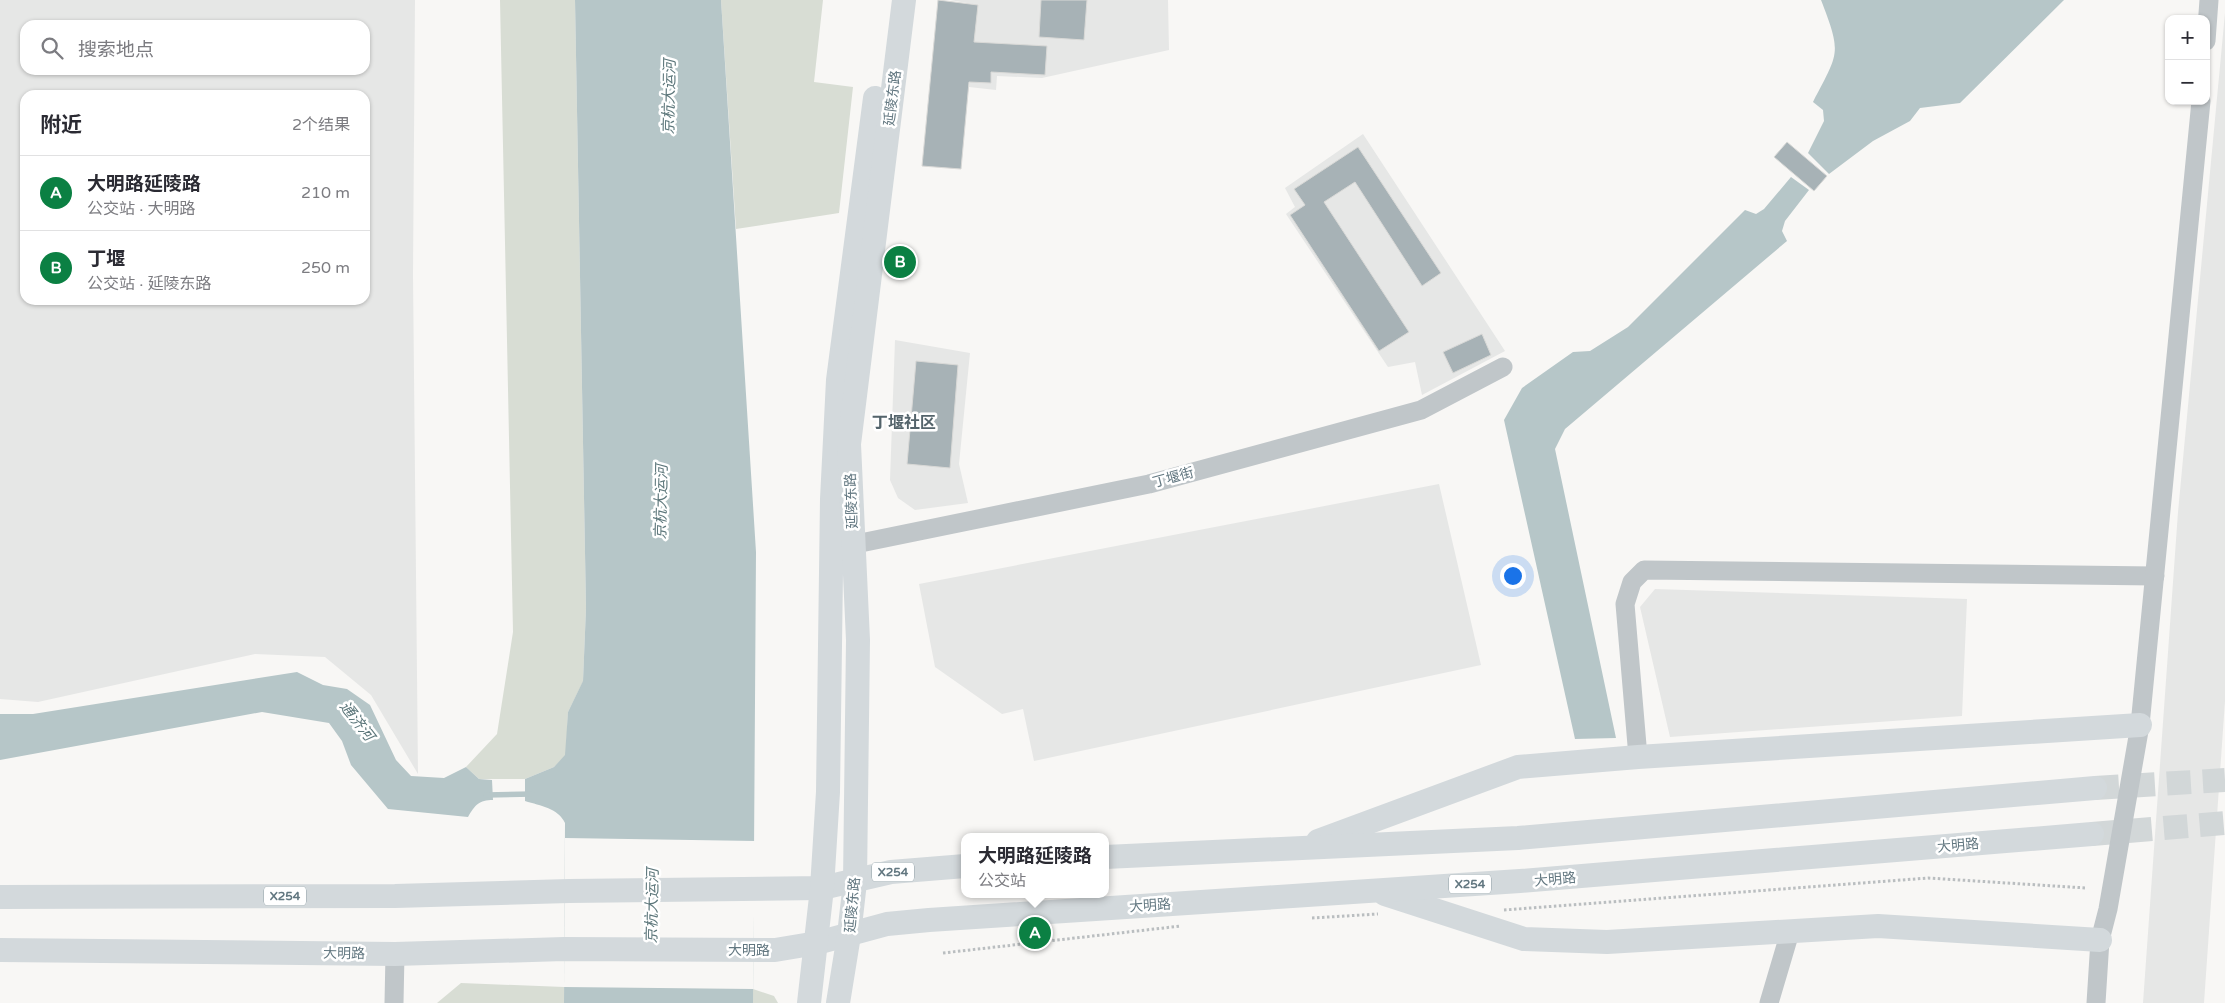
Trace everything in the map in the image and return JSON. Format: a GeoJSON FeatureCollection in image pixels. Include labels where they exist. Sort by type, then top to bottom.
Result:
{"type":"FeatureCollection","features":[{"type":"Feature","properties":{"kind":"main road","name":"延陵东路"},"geometry":{"type":"LineString","coordinates":[[809,1003],[822,888],[828,792],[830,550],[838,380],[888,0]]}},
{"type":"Feature","properties":{"kind":"main road","name":"延陵东路"},"geometry":{"type":"LineString","coordinates":[[838,1003],[855,882],[858,640],[849,444],[904,0]]}},
{"type":"Feature","properties":{"kind":"main road"},"geometry":{"type":"LineString","coordinates":[[1296,850],[1518,767],[1638,757],[2137,732]]}},
{"type":"Feature","properties":{"kind":"main road"},"geometry":{"type":"LineString","coordinates":[[1109,857],[1296,850],[1518,838],[2095,788]]}},
{"type":"Feature","properties":{"kind":"main road","name":"大明路"},"geometry":{"type":"LineString","coordinates":[[0,950],[395,954],[564,949],[775,950],[817,943],[887,924],[929,920],[1530,881],[2092,834]]}},
{"type":"Feature","properties":{"kind":"main road","name":"X254"},"geometry":{"type":"LineString","coordinates":[[0,897],[395,896],[569,891],[822,888],[855,882],[891,872],[961,866]]}},
{"type":"Feature","properties":{"kind":"main road"},"geometry":{"type":"LineString","coordinates":[[1371,890],[1524,939],[1607,942],[1878,926],[2100,940]]}},
{"type":"Feature","properties":{"kind":"street"},"geometry":{"type":"LineString","coordinates":[[2208,15],[2209,0]]}},
{"type":"Feature","properties":{"kind":"street"},"geometry":{"type":"LineString","coordinates":[[2096,1003],[2100,940],[2108,909],[2137,732],[2155,576],[2201,105]]}},
{"type":"Feature","properties":{"kind":"street","name":"丁堰街"},"geometry":{"type":"LineString","coordinates":[[830,550],[853,543],[1149,484],[1421,410],[1503,367]]}},
{"type":"Feature","properties":{"kind":"street"},"geometry":{"type":"LineString","coordinates":[[1638,757],[1625,604],[1632,582],[1644,570],[2155,576]]}},
{"type":"Feature","properties":{"kind":"street"},"geometry":{"type":"LineString","coordinates":[[1769,1003],[1790,932]]}},
{"type":"Feature","properties":{"kind":"street"},"geometry":{"type":"LineString","coordinates":[[394,1003],[395,954]]}},
{"type":"Feature","properties":{"kind":"path"},"geometry":{"type":"LineString","coordinates":[[1494,911],[1928,878],[2086,888]]}},
{"type":"Feature","properties":{"kind":"path"},"geometry":{"type":"LineString","coordinates":[[1311,918],[1387,914]]}},
{"type":"Feature","properties":{"kind":"path"},"geometry":{"type":"LineString","coordinates":[[943,953],[1186,926]]}},
{"type":"Feature","properties":{"kind":"shaded area"},"geometry":{"type":"Polygon","coordinates":[[[0,0],[415,0],[413,275],[418,774],[371,695],[325,657],[255,654],[38,702],[0,699],[0,0]]]}},
{"type":"Feature","properties":{"kind":"shaded area"},"geometry":{"type":"Polygon","coordinates":[[[500,0],[575,0],[586,608],[583,682],[568,712],[566,755],[554,767],[525,779],[479,779],[466,767],[497,734],[513,632],[500,0]]]}},
{"type":"Feature","properties":{"kind":"shaded area"},"geometry":{"type":"Polygon","coordinates":[[[721,0],[823,0],[814,82],[853,87],[839,213],[736,229],[721,0]]]}},
{"type":"Feature","properties":{"kind":"shaded area"},"geometry":{"type":"Polygon","coordinates":[[[950,0],[1168,0],[1169,50],[1042,78],[997,76],[996,90],[969,87],[978,5],[950,0]]]}},
{"type":"Feature","properties":{"kind":"shaded area"},"geometry":{"type":"Polygon","coordinates":[[[2225,13],[2225,701],[2204,1003],[2143,1003],[2178,512],[2225,13]]]}},
{"type":"Feature","properties":{"kind":"shaded area"},"geometry":{"type":"Polygon","coordinates":[[[1363,134],[1505,351],[1422,395],[1415,362],[1388,367],[1286,214],[1295,207],[1285,188],[1363,134]]]}},
{"type":"Feature","properties":{"kind":"shaded area"},"geometry":{"type":"Polygon","coordinates":[[[895,340],[970,353],[959,464],[968,503],[915,510],[898,498],[890,480],[895,340]]]}},
{"type":"Feature","properties":{"kind":"shaded area"},"geometry":{"type":"Polygon","coordinates":[[[1439,484],[1481,665],[1034,761],[1023,709],[1002,714],[935,667],[919,584],[1439,484]]]}},
{"type":"Feature","properties":{"kind":"shaded area"},"geometry":{"type":"Polygon","coordinates":[[[1655,589],[1967,599],[1962,716],[1670,737],[1640,607],[1655,589]]]}},
{"type":"Feature","properties":{"kind":"shaded area"},"geometry":{"type":"Polygon","coordinates":[[[461,983],[564,987],[564,1003],[437,1003],[461,983]]]}},
{"type":"Feature","properties":{"kind":"shaded area"},"geometry":{"type":"Polygon","coordinates":[[[753,989],[774,996],[778,1003],[752,1003],[753,989]]]}},
{"type":"Feature","properties":{"kind":"water","name":"京杭大运河"},"geometry":{"type":"Polygon","coordinates":[[[575,0],[721,0],[756,552],[753,1003],[564,1003],[565,823],[553,811],[525,801],[525,779],[554,767],[565,755],[568,712],[583,681],[586,608],[575,0]]]}},
{"type":"Feature","properties":{"kind":"water"},"geometry":{"type":"Polygon","coordinates":[[[1821,0],[2064,0],[1960,103],[1920,108],[1910,121],[1873,141],[1829,174],[1808,153],[1824,121],[1823,110],[1813,102],[1828,73],[1835,52],[1835,43],[1821,0]]]}},
{"type":"Feature","properties":{"kind":"water"},"geometry":{"type":"Polygon","coordinates":[[[1791,177],[1809,190],[1785,221],[1782,231],[1787,241],[1565,429],[1555,449],[1616,738],[1575,739],[1504,420],[1522,388],[1573,352],[1590,351],[1628,327],[1745,210],[1756,214],[1764,209],[1791,177]]]}},
{"type":"Feature","properties":{"kind":"water"},"geometry":{"type":"Polygon","coordinates":[[[297,672],[323,685],[347,689],[370,705],[396,760],[411,776],[444,778],[466,767],[479,779],[492,780],[493,800],[478,804],[468,817],[388,809],[351,765],[342,741],[329,723],[262,712],[0,760],[0,714],[33,714],[297,672]]]}},
{"type":"Feature","properties":{"kind":"pier"},"geometry":{"type":"Polygon","coordinates":[[[565,838],[755,841],[753,989],[564,987],[565,838]]]}},
{"type":"Feature","properties":{"kind":"building"},"geometry":{"type":"Polygon","coordinates":[[[938,0],[978,5],[974,42],[1047,46],[1045,75],[991,72],[991,83],[969,82],[961,169],[922,166],[938,0]]]}},
{"type":"Feature","properties":{"kind":"building"},"geometry":{"type":"Polygon","coordinates":[[[1041,0],[1087,0],[1084,40],[1039,37],[1041,0]]]}},
{"type":"Feature","properties":{"kind":"building"},"geometry":{"type":"Polygon","coordinates":[[[1787,142],[1827,176],[1814,191],[1774,157],[1787,142]]]}},
{"type":"Feature","properties":{"kind":"building"},"geometry":{"type":"Polygon","coordinates":[[[1358,147],[1441,273],[1422,286],[1355,182],[1324,202],[1409,332],[1379,351],[1290,215],[1305,205],[1294,189],[1358,147]]]}},
{"type":"Feature","properties":{"kind":"building"},"geometry":{"type":"Polygon","coordinates":[[[1482,334],[1491,355],[1453,373],[1443,352],[1482,334]]]}},
{"type":"Feature","properties":{"kind":"building"},"geometry":{"type":"Polygon","coordinates":[[[916,361],[958,365],[950,468],[907,464],[916,361]]]}},
{"type":"Feature","properties":{"kind":"waterway","name":"通济河"},"geometry":{"type":"LineString","coordinates":[[486,795],[532,794]]}},
{"type":"Feature","properties":{"kind":"tunnel"},"geometry":{"type":"LineString","coordinates":[[2095,788],[2225,780]]}},
{"type":"Feature","properties":{"kind":"tunnel"},"geometry":{"type":"LineString","coordinates":[[2092,834],[2225,823]]}},
{"type":"Feature","properties":{"kind":"place","name":"丁堰"},"geometry":{"type":"Point","coordinates":[900,262]}},
{"type":"Feature","properties":{"kind":"place","name":"大明路延陵路"},"geometry":{"type":"Point","coordinates":[1035,933]}},
{"type":"Feature","properties":{"kind":"district","name":"丁堰社区"},"geometry":{"type":"Point","coordinates":[904,422]}}]}
